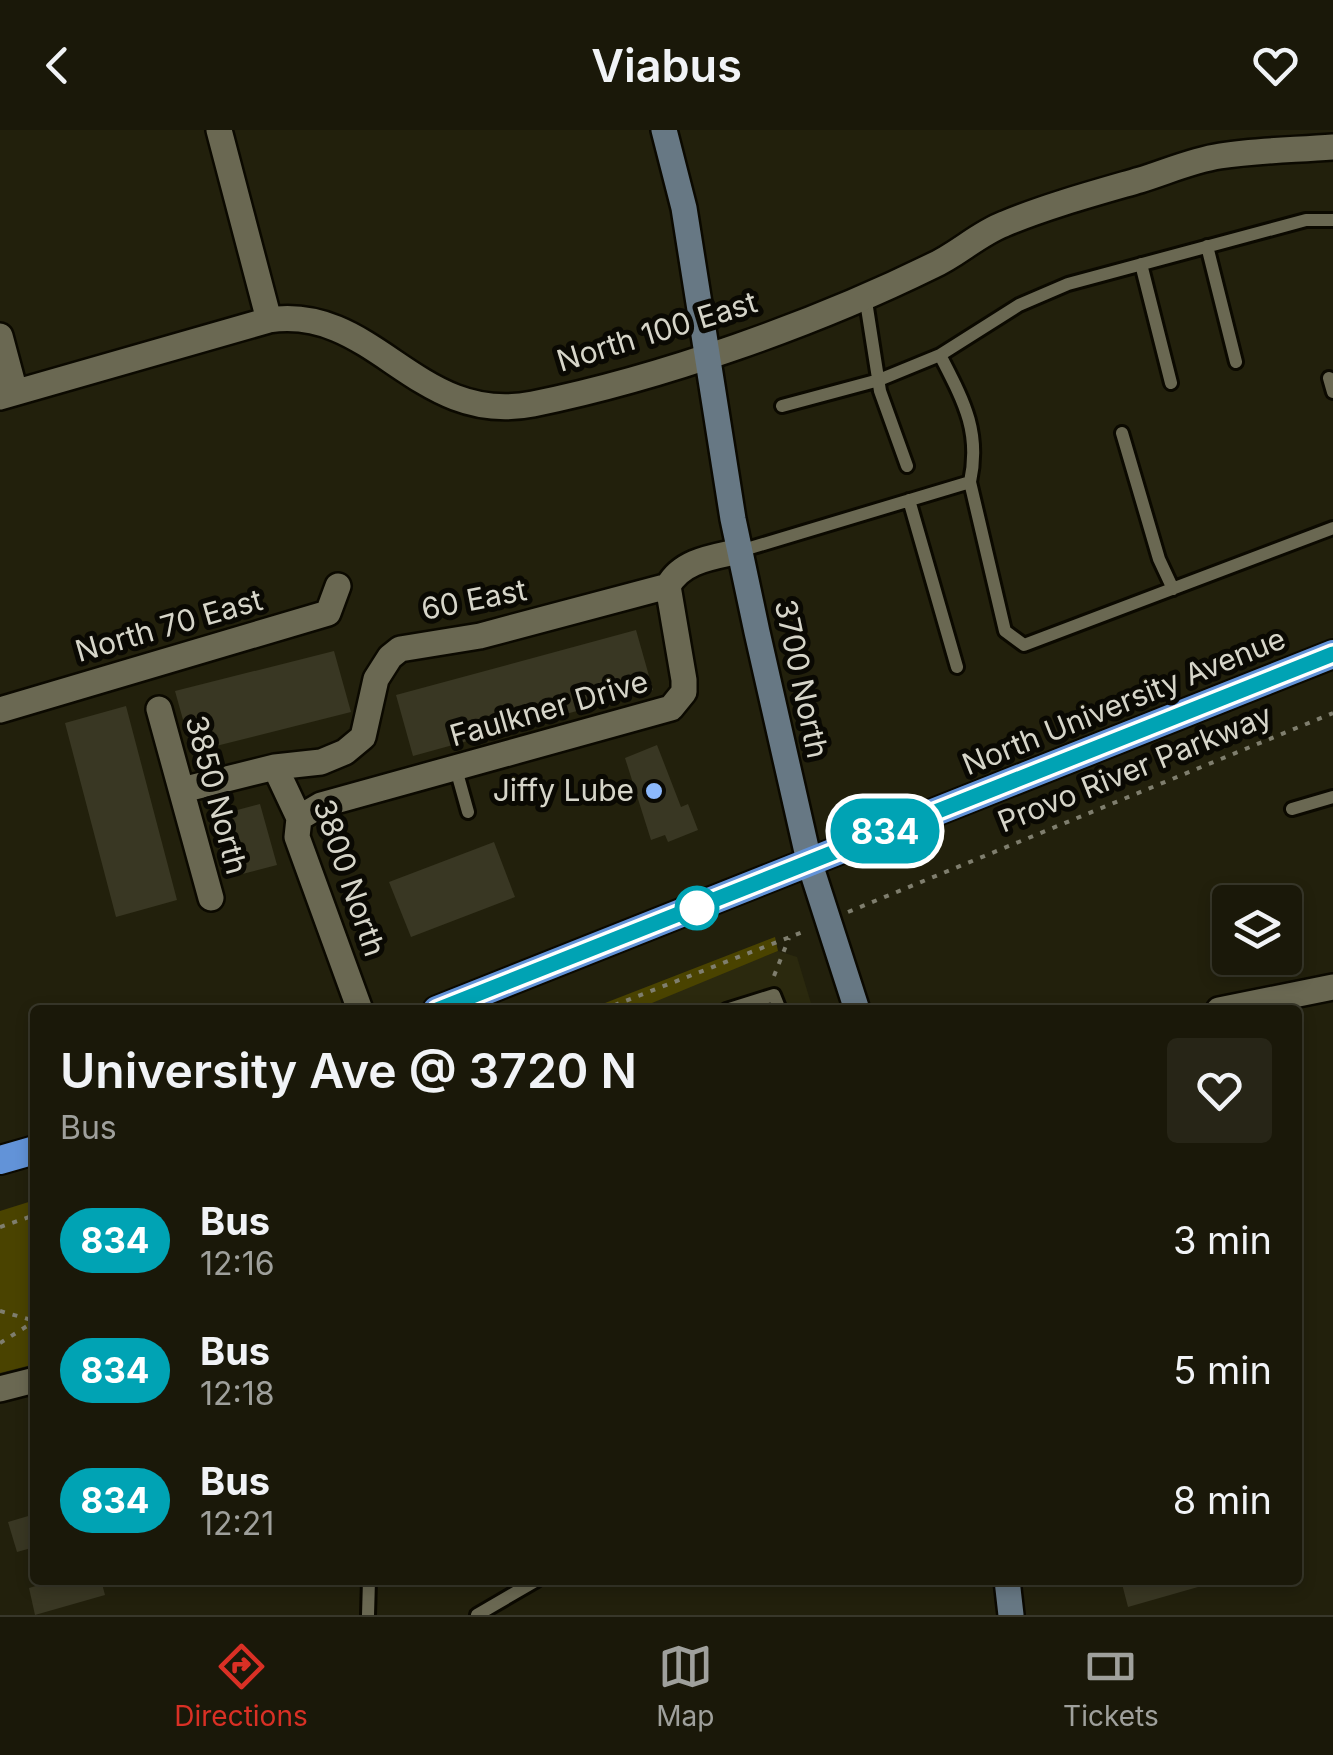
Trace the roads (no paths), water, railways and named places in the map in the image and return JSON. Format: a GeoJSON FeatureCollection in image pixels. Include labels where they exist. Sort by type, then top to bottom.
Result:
{"type":"FeatureCollection","features":[{"type":"Feature","properties":{"kind":"highway","name":"North University Avenue"},"geometry":{"type":"LineString","coordinates":[[450,1005],[1333,654]]}},
{"type":"Feature","properties":{"kind":"highway"},"geometry":{"type":"LineString","coordinates":[[0,1160],[30,1151]]}},
{"type":"Feature","properties":{"kind":"main road","name":"3700 North"},"geometry":{"type":"LineString","coordinates":[[664,130],[684,208],[740,550],[809,862],[855,1005]]}},
{"type":"Feature","properties":{"kind":"main road"},"geometry":{"type":"LineString","coordinates":[[1008,1585],[1011,1615]]}},
{"type":"Feature","properties":{"kind":"street"},"geometry":{"type":"LineString","coordinates":[[219,130],[269,320]]}},
{"type":"Feature","properties":{"kind":"street","name":"North 100 East"},"geometry":{"type":"LineString","coordinates":[[8,394],[269,320],[322,322],[346,332],[436,391],[490,408],[536,403],[706,356],[935,266],[1001,225],[1099,192],[1218,156],[1333,147]]}},
{"type":"Feature","properties":{"kind":"street"},"geometry":{"type":"LineString","coordinates":[[0,336],[8,394]]}},
{"type":"Feature","properties":{"kind":"street"},"geometry":{"type":"LineString","coordinates":[[668,586],[690,564],[740,550]]}},
{"type":"Feature","properties":{"kind":"street","name":"North 70 East"},"geometry":{"type":"LineString","coordinates":[[0,710],[328,613],[338,586]]}},
{"type":"Feature","properties":{"kind":"street","name":"60 East"},"geometry":{"type":"LineString","coordinates":[[182,790],[275,767],[334,758],[356,744],[368,724],[376,679],[390,656],[400,649],[480,636],[668,586]]}},
{"type":"Feature","properties":{"kind":"street","name":"Faulkner Drive"},"geometry":{"type":"LineString","coordinates":[[299,818],[322,805],[671,708],[684,692],[684,680],[668,586]]}},
{"type":"Feature","properties":{"kind":"street","name":"3850 North"},"geometry":{"type":"LineString","coordinates":[[159,709],[211,898]]}},
{"type":"Feature","properties":{"kind":"street","name":"3800 North"},"geometry":{"type":"LineString","coordinates":[[275,767],[299,818],[297,837],[358,1005]]}},
{"type":"Feature","properties":{"kind":"street"},"geometry":{"type":"LineString","coordinates":[[1245,1005],[1333,988]]}},
{"type":"Feature","properties":{"kind":"street"},"geometry":{"type":"LineString","coordinates":[[0,1389],[30,1381]]}},
{"type":"Feature","properties":{"kind":"lane"},"geometry":{"type":"LineString","coordinates":[[782,406],[879,380],[940,355],[1019,305],[1068,284],[1306,220],[1333,220]]}},
{"type":"Feature","properties":{"kind":"lane"},"geometry":{"type":"LineString","coordinates":[[1206,246],[1236,362]]}},
{"type":"Feature","properties":{"kind":"lane"},"geometry":{"type":"LineString","coordinates":[[1141,264],[1172,383]]}},
{"type":"Feature","properties":{"kind":"lane"},"geometry":{"type":"LineString","coordinates":[[866,295],[879,380],[906,466]]}},
{"type":"Feature","properties":{"kind":"lane"},"geometry":{"type":"LineString","coordinates":[[940,355],[963,399],[977,450],[970,482],[1006,631],[1024,645],[1333,528]]}},
{"type":"Feature","properties":{"kind":"lane"},"geometry":{"type":"LineString","coordinates":[[1329,378],[1333,392]]}},
{"type":"Feature","properties":{"kind":"lane"},"geometry":{"type":"LineString","coordinates":[[1122,434],[1159,559],[1173,588]]}},
{"type":"Feature","properties":{"kind":"lane"},"geometry":{"type":"LineString","coordinates":[[740,550],[970,482]]}},
{"type":"Feature","properties":{"kind":"lane"},"geometry":{"type":"LineString","coordinates":[[909,500],[957,667]]}},
{"type":"Feature","properties":{"kind":"lane"},"geometry":{"type":"LineString","coordinates":[[456,768],[468,812]]}},
{"type":"Feature","properties":{"kind":"lane"},"geometry":{"type":"LineString","coordinates":[[1292,809],[1333,797]]}},
{"type":"Feature","properties":{"kind":"lane"},"geometry":{"type":"LineString","coordinates":[[742,1005],[774,995],[778,1005]]}},
{"type":"Feature","properties":{"kind":"lane"},"geometry":{"type":"LineString","coordinates":[[368,1615],[370,1585]]}},
{"type":"Feature","properties":{"kind":"lane"},"geometry":{"type":"LineString","coordinates":[[477,1615],[528,1585]]}},
{"type":"Feature","properties":{"kind":"place","name":"Jiffy Lube"},"geometry":{"type":"Point","coordinates":[654,791]}}]}
